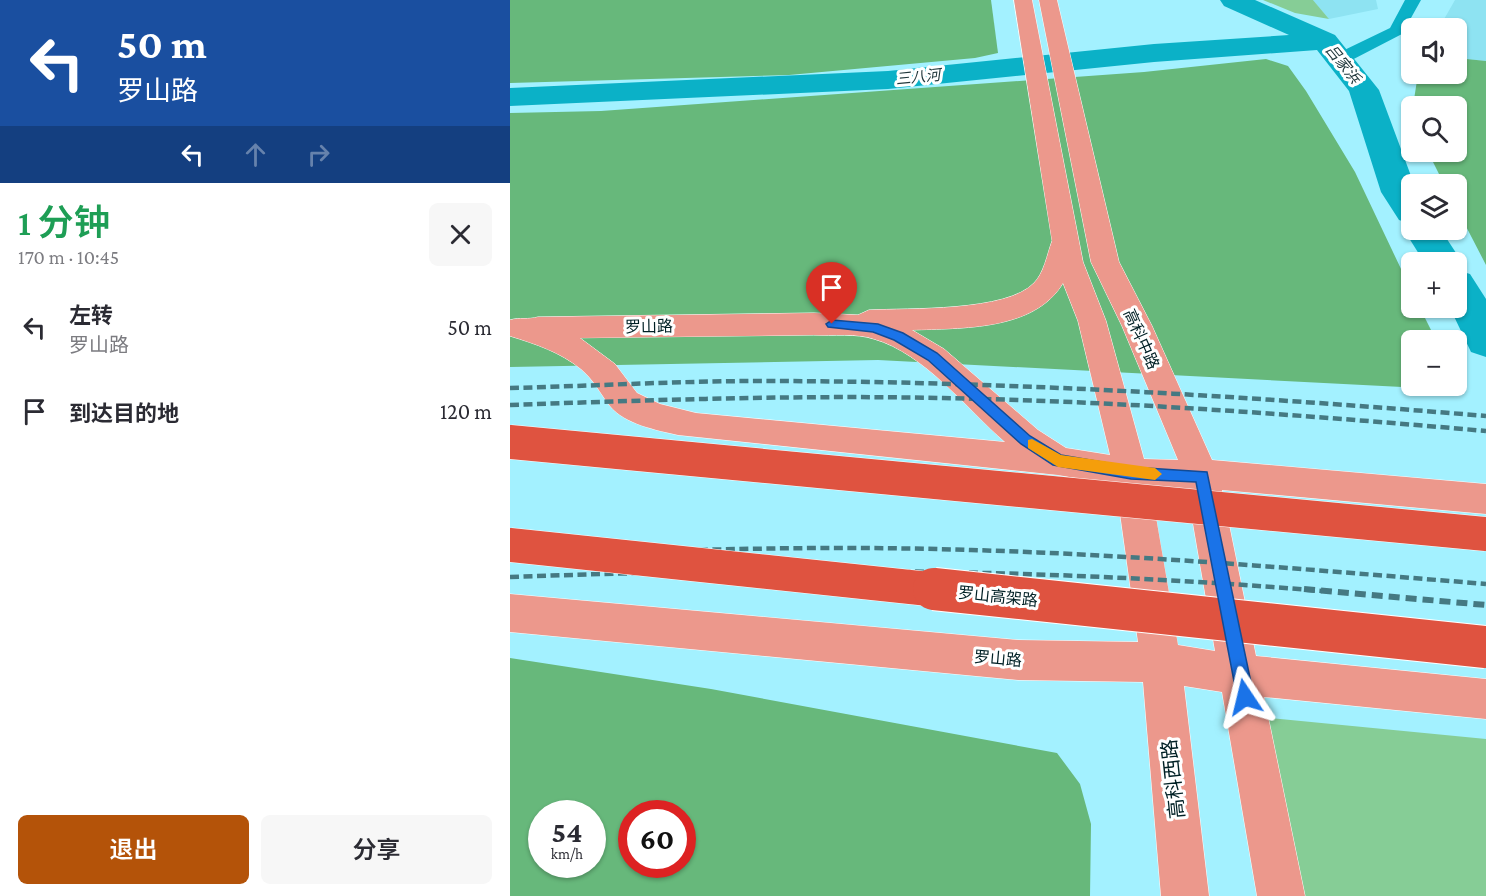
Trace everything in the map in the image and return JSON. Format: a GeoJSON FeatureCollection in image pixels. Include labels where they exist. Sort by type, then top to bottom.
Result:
{"type":"FeatureCollection","features":[{"type":"Feature","properties":{"kind":"highway"},"geometry":{"type":"LineString","coordinates":[[510,442],[1486,534]]}},
{"type":"Feature","properties":{"kind":"highway","name":"罗山高架路"},"geometry":{"type":"LineString","coordinates":[[510,545],[1486,646]]}},
{"type":"Feature","properties":{"kind":"main road","name":"高科中路"},"geometry":{"type":"LineString","coordinates":[[1023,0],[1047,62],[1105,262],[1137,326],[1202,476],[1241,675]]}},
{"type":"Feature","properties":{"kind":"main road","name":"高科中路"},"geometry":{"type":"LineString","coordinates":[[1048,0],[1047,62],[1065,242],[1069,262],[1092,321],[1131,473],[1161,662]]}},
{"type":"Feature","properties":{"kind":"main road"},"geometry":{"type":"LineString","coordinates":[[814,324],[1003,312],[1027,305],[1043,292],[1054,275],[1065,242]]}},
{"type":"Feature","properties":{"kind":"main road","name":"罗山路"},"geometry":{"type":"LineString","coordinates":[[515,328],[814,324],[874,327],[899,336],[933,357],[1026,440],[1058,461]]}},
{"type":"Feature","properties":{"kind":"main road","name":"罗山路"},"geometry":{"type":"LineString","coordinates":[[515,328],[556,338],[587,355],[606,374],[624,401],[668,420],[696,426],[1058,461],[1131,473],[1213,475],[1486,499]]}},
{"type":"Feature","properties":{"kind":"main road","name":"罗山路"},"geometry":{"type":"LineString","coordinates":[[510,613],[1018,660],[1161,662],[1241,675],[1486,699]]}},
{"type":"Feature","properties":{"kind":"main road","name":"高科西路"},"geometry":{"type":"LineString","coordinates":[[1161,662],[1185,896]]}},
{"type":"Feature","properties":{"kind":"main road"},"geometry":{"type":"LineString","coordinates":[[1241,675],[1281,896]]}},
{"type":"Feature","properties":{"kind":"shaded area"},"geometry":{"type":"Polygon","coordinates":[[[1313,0],[1376,0],[1378,9],[1329,19],[1313,0]]]}},
{"type":"Feature","properties":{"kind":"shaded area"},"geometry":{"type":"Polygon","coordinates":[[[1455,0],[1486,0],[1486,61],[1467,59],[1467,18],[1445,18],[1455,0]]]}},
{"type":"Feature","properties":{"kind":"green space"},"geometry":{"type":"Polygon","coordinates":[[[510,0],[991,0],[998,53],[975,58],[789,75],[510,83],[510,0]]]}},
{"type":"Feature","properties":{"kind":"green space"},"geometry":{"type":"Polygon","coordinates":[[[1263,0],[1313,0],[1329,19],[1295,13],[1263,0]]]}},
{"type":"Feature","properties":{"kind":"green space"},"geometry":{"type":"Polygon","coordinates":[[[1266,59],[1288,66],[1306,91],[1355,172],[1401,269],[1401,318],[1425,318],[1431,330],[1401,330],[1401,387],[878,360],[510,367],[510,113],[601,111],[1144,72],[1266,59]]]}},
{"type":"Feature","properties":{"kind":"green space"},"geometry":{"type":"Polygon","coordinates":[[[1467,59],[1486,61],[1486,265],[1467,228],[1467,174],[1439,174],[1433,162],[1467,162],[1467,96],[1415,96],[1416,84],[1467,84],[1467,59]]]}},
{"type":"Feature","properties":{"kind":"green space"},"geometry":{"type":"Polygon","coordinates":[[[510,658],[711,689],[1057,753],[1080,784],[1091,824],[1090,896],[510,896],[510,658]]]}},
{"type":"Feature","properties":{"kind":"green space"},"geometry":{"type":"Polygon","coordinates":[[[1250,716],[1486,739],[1486,896],[1292,896],[1250,716]]]}},
{"type":"Feature","properties":{"kind":"waterway","name":"吕家浜"},"geometry":{"type":"LineString","coordinates":[[1233,0],[1325,41]]}},
{"type":"Feature","properties":{"kind":"waterway"},"geometry":{"type":"LineString","coordinates":[[1340,59],[1396,31],[1413,0]]}},
{"type":"Feature","properties":{"kind":"waterway","name":"三八河"},"geometry":{"type":"LineString","coordinates":[[510,97],[621,94],[888,80],[1154,53],[1325,41]]}},
{"type":"Feature","properties":{"kind":"waterway","name":"吕家浜"},"geometry":{"type":"LineString","coordinates":[[1325,41],[1364,90],[1401,195]]}},
{"type":"Feature","properties":{"kind":"waterway","name":"吕家浜"},"geometry":{"type":"LineString","coordinates":[[1429,240],[1436,252]]}},
{"type":"Feature","properties":{"kind":"waterway","name":"三八河"},"geometry":{"type":"LineString","coordinates":[[1467,302],[1486,341]]}},
{"type":"Feature","properties":{"kind":"waterway","name":"三八河"},"geometry":{"type":"LineString","coordinates":[[1471,308],[1486,307]]}},
{"type":"Feature","properties":{"kind":"railway"},"geometry":{"type":"LineString","coordinates":[[510,388],[729,381],[942,384],[1214,396],[1486,416]]}},
{"type":"Feature","properties":{"kind":"railway"},"geometry":{"type":"LineString","coordinates":[[510,405],[777,398],[884,397],[1006,400],[1212,410],[1486,431]]}},
{"type":"Feature","properties":{"kind":"railway"},"geometry":{"type":"LineString","coordinates":[[510,557],[741,549],[971,550],[1164,559],[1486,584]]}},
{"type":"Feature","properties":{"kind":"railway"},"geometry":{"type":"LineString","coordinates":[[510,577],[713,572],[916,572],[1119,578],[1322,591]]}},
{"type":"Feature","properties":{"kind":"railway"},"geometry":{"type":"LineString","coordinates":[[1304,589],[1486,605]]}},
{"type":"Feature","properties":{"kind":"slow traffic"},"geometry":{"type":"LineString","coordinates":[[1032,444],[1058,461],[1131,473],[1155,474]]}},
{"type":"Feature","properties":{"kind":"route"},"geometry":{"type":"LineString","coordinates":[[832,324],[874,327],[899,336],[933,357],[992,412],[1026,440],[1058,461],[1131,473],[1202,476],[1245,697]]}}]}
